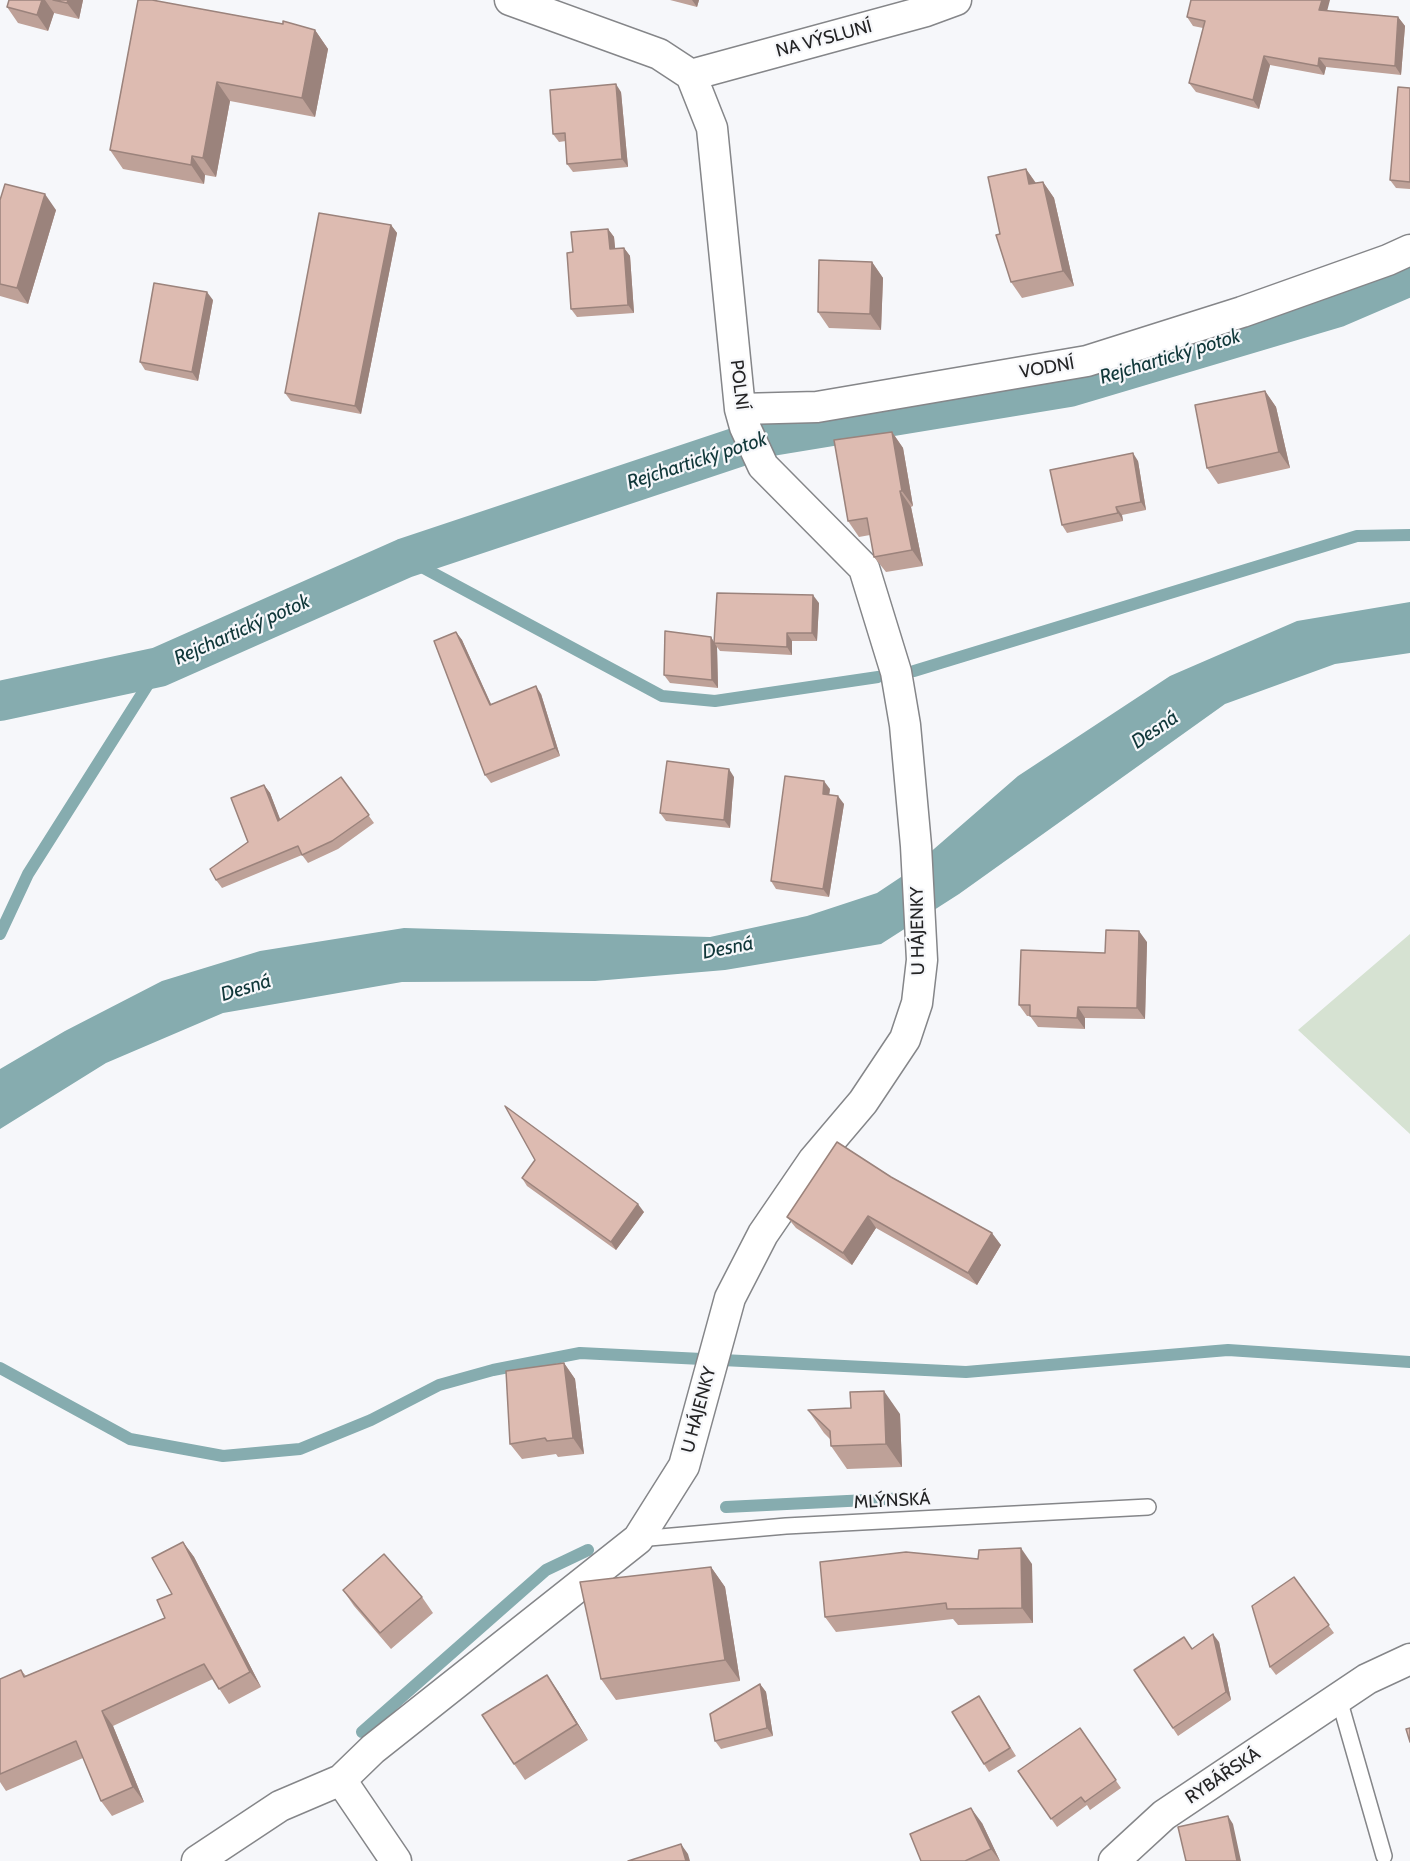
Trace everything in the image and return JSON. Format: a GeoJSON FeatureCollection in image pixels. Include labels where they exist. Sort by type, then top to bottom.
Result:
{"type":"FeatureCollection","features":[{"type":"Feature","properties":{"kind":"street"},"geometry":{"type":"LineString","coordinates":[[510,0],[659,54],[691,75]]}},
{"type":"Feature","properties":{"kind":"street","name":"NA VÝSLUNÍ"},"geometry":{"type":"LineString","coordinates":[[691,75],[926,11],[956,0]]}},
{"type":"Feature","properties":{"kind":"street","name":"POLNÍ"},"geometry":{"type":"LineString","coordinates":[[691,75],[712,128],[743,418],[763,466],[864,568],[896,672],[905,725],[916,846]]}},
{"type":"Feature","properties":{"kind":"street","name":"VODNÍ"},"geometry":{"type":"LineString","coordinates":[[743,418],[1087,361],[1242,312],[1410,250]]}},
{"type":"Feature","properties":{"kind":"street","name":"U HÁJENKY"},"geometry":{"type":"LineString","coordinates":[[341,1780],[373,1749],[638,1539],[684,1466],[730,1298],[763,1234],[813,1161],[863,1102],[905,1039],[917,1003],[922,960],[916,846]]}},
{"type":"Feature","properties":{"kind":"street","name":"RYBÁŘSKÁ"},"geometry":{"type":"LineString","coordinates":[[1114,1861],[1164,1815],[1367,1679],[1410,1659]]}},
{"type":"Feature","properties":{"kind":"street"},"geometry":{"type":"LineString","coordinates":[[197,1861],[280,1806],[341,1780],[396,1861]]}},
{"type":"Feature","properties":{"kind":"lane","name":"MLÝNSKÁ"},"geometry":{"type":"LineString","coordinates":[[638,1539],[798,1525],[1148,1506]]}},
{"type":"Feature","properties":{"kind":"lane"},"geometry":{"type":"LineString","coordinates":[[1339,1699],[1384,1856]]}},
{"type":"Feature","properties":{"kind":"green space"},"geometry":{"type":"Polygon","coordinates":[[[1410,934],[1410,1134],[1298,1030],[1410,934]]]}},
{"type":"Feature","properties":{"kind":"water","name":"Desná"},"geometry":{"type":"Polygon","coordinates":[[[1410,602],[1410,653],[1335,664],[1225,704],[959,894],[881,944],[725,970],[595,981],[402,982],[223,1013],[106,1063],[0,1129],[0,1069],[65,1031],[162,981],[260,951],[404,928],[710,937],[807,916],[877,893],[904,875],[1018,776],[1170,676],[1297,621],[1410,602]]]}},
{"type":"Feature","properties":{"kind":"building"},"geometry":{"type":"Polygon","coordinates":[[[9,0],[42,0],[37,15],[7,7],[9,0]]]}},
{"type":"Feature","properties":{"kind":"building"},"geometry":{"type":"Polygon","coordinates":[[[138,0],[152,0],[283,24],[283,21],[315,30],[302,98],[217,82],[203,158],[192,156],[191,165],[110,150],[138,0]]]}},
{"type":"Feature","properties":{"kind":"building"},"geometry":{"type":"Polygon","coordinates":[[[1191,0],[1322,0],[1319,10],[1398,17],[1395,66],[1319,58],[1318,66],[1264,56],[1253,100],[1189,83],[1205,21],[1187,17],[1191,0]]]}},
{"type":"Feature","properties":{"kind":"building"},"geometry":{"type":"Polygon","coordinates":[[[616,84],[622,159],[567,164],[565,133],[553,134],[550,90],[616,84]]]}},
{"type":"Feature","properties":{"kind":"building"},"geometry":{"type":"Polygon","coordinates":[[[1398,87],[1410,88],[1410,182],[1390,180],[1398,87]]]}},
{"type":"Feature","properties":{"kind":"building"},"geometry":{"type":"Polygon","coordinates":[[[1026,169],[1029,184],[1043,182],[1063,271],[1011,282],[996,235],[1000,234],[988,177],[1026,169]]]}},
{"type":"Feature","properties":{"kind":"building"},"geometry":{"type":"Polygon","coordinates":[[[5,184],[45,194],[17,288],[0,284],[0,200],[5,184]]]}},
{"type":"Feature","properties":{"kind":"building"},"geometry":{"type":"Polygon","coordinates":[[[319,213],[391,225],[355,406],[285,393],[319,213]]]}},
{"type":"Feature","properties":{"kind":"building"},"geometry":{"type":"Polygon","coordinates":[[[608,229],[610,249],[624,248],[628,305],[571,309],[567,253],[573,252],[571,232],[608,229]]]}},
{"type":"Feature","properties":{"kind":"building"},"geometry":{"type":"Polygon","coordinates":[[[819,260],[872,262],[870,314],[818,312],[819,260]]]}},
{"type":"Feature","properties":{"kind":"building"},"geometry":{"type":"Polygon","coordinates":[[[154,283],[207,292],[192,372],[140,362],[154,283]]]}},
{"type":"Feature","properties":{"kind":"building"},"geometry":{"type":"Polygon","coordinates":[[[1265,391],[1279,452],[1207,468],[1195,405],[1265,391]]]}},
{"type":"Feature","properties":{"kind":"building"},"geometry":{"type":"Polygon","coordinates":[[[892,432],[902,491],[900,491],[912,550],[874,557],[867,518],[848,521],[834,440],[892,432]]]}},
{"type":"Feature","properties":{"kind":"building"},"geometry":{"type":"Polygon","coordinates":[[[1133,453],[1141,502],[1116,507],[1118,513],[1062,525],[1050,470],[1133,453]]]}},
{"type":"Feature","properties":{"kind":"building"},"geometry":{"type":"Polygon","coordinates":[[[717,593],[813,595],[812,633],[787,633],[787,647],[714,643],[717,593]]]}},
{"type":"Feature","properties":{"kind":"building"},"geometry":{"type":"Polygon","coordinates":[[[665,631],[711,637],[712,680],[664,675],[665,631]]]}},
{"type":"Feature","properties":{"kind":"building"},"geometry":{"type":"Polygon","coordinates":[[[456,632],[490,705],[536,686],[555,748],[485,775],[434,641],[456,632]]]}},
{"type":"Feature","properties":{"kind":"building"},"geometry":{"type":"Polygon","coordinates":[[[667,761],[729,769],[724,820],[660,813],[667,761]]]}},
{"type":"Feature","properties":{"kind":"building"},"geometry":{"type":"Polygon","coordinates":[[[785,776],[824,781],[823,794],[838,796],[823,889],[771,881],[785,776]]]}},
{"type":"Feature","properties":{"kind":"building"},"geometry":{"type":"Polygon","coordinates":[[[341,777],[369,815],[332,841],[302,855],[298,846],[216,880],[210,869],[248,842],[231,798],[264,785],[278,821],[341,777]]]}},
{"type":"Feature","properties":{"kind":"building"},"geometry":{"type":"Polygon","coordinates":[[[1106,930],[1139,931],[1137,1008],[1078,1007],[1077,1018],[1030,1016],[1030,1005],[1019,1005],[1021,950],[1105,953],[1106,930]]]}},
{"type":"Feature","properties":{"kind":"building"},"geometry":{"type":"Polygon","coordinates":[[[505,1106],[638,1204],[611,1242],[522,1178],[535,1160],[505,1106]]]}},
{"type":"Feature","properties":{"kind":"building"},"geometry":{"type":"Polygon","coordinates":[[[837,1142],[891,1177],[992,1233],[968,1273],[868,1216],[843,1253],[787,1217],[837,1142]]]}},
{"type":"Feature","properties":{"kind":"building"},"geometry":{"type":"Polygon","coordinates":[[[564,1363],[573,1438],[547,1441],[545,1438],[510,1444],[506,1371],[564,1363]]]}},
{"type":"Feature","properties":{"kind":"building"},"geometry":{"type":"Polygon","coordinates":[[[884,1391],[886,1444],[831,1446],[830,1431],[808,1410],[851,1408],[850,1392],[884,1391]]]}},
{"type":"Feature","properties":{"kind":"building"},"geometry":{"type":"Polygon","coordinates":[[[183,1542],[250,1672],[219,1689],[204,1664],[102,1711],[133,1787],[101,1801],[76,1741],[0,1774],[0,1679],[21,1670],[24,1677],[165,1618],[157,1600],[172,1594],[152,1558],[183,1542]]]}},
{"type":"Feature","properties":{"kind":"building"},"geometry":{"type":"Polygon","coordinates":[[[1021,1548],[1022,1608],[947,1609],[946,1603],[825,1617],[820,1562],[906,1552],[978,1559],[979,1550],[1021,1548]]]}},
{"type":"Feature","properties":{"kind":"building"},"geometry":{"type":"Polygon","coordinates":[[[384,1554],[422,1597],[380,1633],[343,1590],[384,1554]]]}},
{"type":"Feature","properties":{"kind":"building"},"geometry":{"type":"Polygon","coordinates":[[[711,1567],[725,1660],[601,1679],[580,1582],[711,1567]]]}},
{"type":"Feature","properties":{"kind":"building"},"geometry":{"type":"Polygon","coordinates":[[[1294,1577],[1329,1625],[1270,1667],[1252,1606],[1294,1577]]]}},
{"type":"Feature","properties":{"kind":"building"},"geometry":{"type":"Polygon","coordinates":[[[1213,1634],[1226,1692],[1173,1728],[1134,1670],[1184,1637],[1192,1649],[1213,1634]]]}},
{"type":"Feature","properties":{"kind":"building"},"geometry":{"type":"Polygon","coordinates":[[[547,1675],[577,1724],[514,1764],[482,1715],[547,1675]]]}},
{"type":"Feature","properties":{"kind":"building"},"geometry":{"type":"Polygon","coordinates":[[[760,1684],[767,1728],[715,1741],[710,1714],[760,1684]]]}},
{"type":"Feature","properties":{"kind":"building"},"geometry":{"type":"Polygon","coordinates":[[[979,1696],[1010,1748],[984,1764],[952,1712],[979,1696]]]}},
{"type":"Feature","properties":{"kind":"building"},"geometry":{"type":"Polygon","coordinates":[[[1080,1728],[1116,1780],[1085,1802],[1081,1797],[1051,1819],[1018,1771],[1080,1728]]]}},
{"type":"Feature","properties":{"kind":"building"},"geometry":{"type":"Polygon","coordinates":[[[1410,1728],[1410,1742],[1406,1729],[1410,1728]]]}},
{"type":"Feature","properties":{"kind":"building"},"geometry":{"type":"Polygon","coordinates":[[[971,1808],[991,1849],[965,1861],[921,1861],[910,1834],[971,1808]]]}},
{"type":"Feature","properties":{"kind":"building"},"geometry":{"type":"Polygon","coordinates":[[[1228,1816],[1237,1861],[1186,1861],[1178,1827],[1228,1816]]]}},
{"type":"Feature","properties":{"kind":"building"},"geometry":{"type":"Polygon","coordinates":[[[681,1844],[686,1861],[628,1861],[681,1844]]]}},
{"type":"Feature","properties":{"kind":"waterway","name":"Rejchartický potok"},"geometry":{"type":"LineString","coordinates":[[0,701],[159,667],[405,558],[771,436],[1069,387],[1338,307],[1410,276]]}},
{"type":"Feature","properties":{"kind":"waterway"},"geometry":{"type":"LineString","coordinates":[[914,671],[1357,536],[1410,535]]}},
{"type":"Feature","properties":{"kind":"waterway"},"geometry":{"type":"LineString","coordinates":[[405,558],[662,696],[715,701],[878,677]]}},
{"type":"Feature","properties":{"kind":"waterway"},"geometry":{"type":"LineString","coordinates":[[0,934],[28,874],[159,667]]}},
{"type":"Feature","properties":{"kind":"waterway"},"geometry":{"type":"LineString","coordinates":[[0,1368],[130,1439],[223,1456],[300,1449],[371,1420],[439,1385],[493,1370],[580,1353],[966,1372],[1228,1350],[1410,1362]]}},
{"type":"Feature","properties":{"kind":"waterway"},"geometry":{"type":"LineString","coordinates":[[726,1507],[908,1498]]}},
{"type":"Feature","properties":{"kind":"waterway"},"geometry":{"type":"LineString","coordinates":[[362,1732],[546,1570],[588,1550]]}}]}
